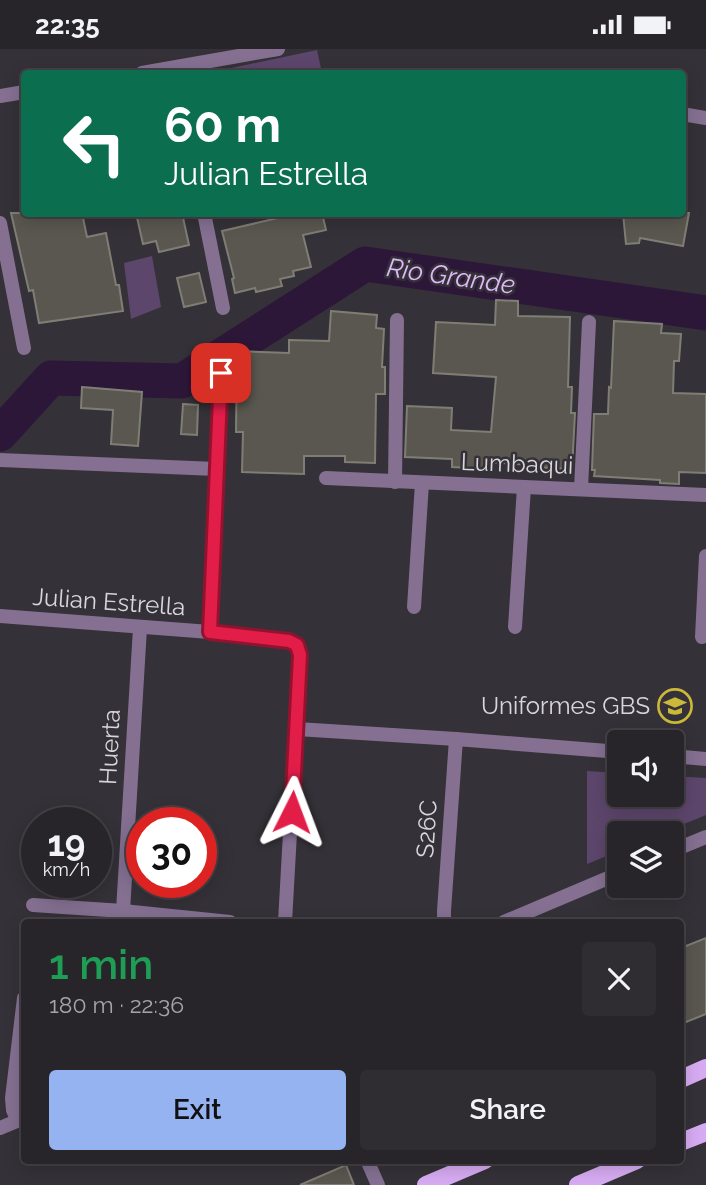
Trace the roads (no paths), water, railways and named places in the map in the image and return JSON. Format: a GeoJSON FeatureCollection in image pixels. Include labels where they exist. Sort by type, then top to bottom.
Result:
{"type":"FeatureCollection","features":[{"type":"Feature","properties":{"kind":"main road"},"geometry":{"type":"LineString","coordinates":[[684,1078],[706,1068]]}},
{"type":"Feature","properties":{"kind":"main road"},"geometry":{"type":"LineString","coordinates":[[684,1141],[706,1132]]}},
{"type":"Feature","properties":{"kind":"main road"},"geometry":{"type":"LineString","coordinates":[[426,1185],[476,1164]]}},
{"type":"Feature","properties":{"kind":"main road"},"geometry":{"type":"LineString","coordinates":[[578,1185],[628,1164]]}},
{"type":"Feature","properties":{"kind":"street"},"geometry":{"type":"LineString","coordinates":[[179,70],[278,49]]}},
{"type":"Feature","properties":{"kind":"street"},"geometry":{"type":"LineString","coordinates":[[0,96],[21,92]]}},
{"type":"Feature","properties":{"kind":"street"},"geometry":{"type":"LineString","coordinates":[[686,115],[706,118]]}},
{"type":"Feature","properties":{"kind":"street"},"geometry":{"type":"LineString","coordinates":[[205,217],[223,308]]}},
{"type":"Feature","properties":{"kind":"street"},"geometry":{"type":"LineString","coordinates":[[0,223],[24,348]]}},
{"type":"Feature","properties":{"kind":"street"},"geometry":{"type":"LineString","coordinates":[[395,482],[397,320]]}},
{"type":"Feature","properties":{"kind":"street"},"geometry":{"type":"LineString","coordinates":[[581,489],[589,322]]}},
{"type":"Feature","properties":{"kind":"street"},"geometry":{"type":"LineString","coordinates":[[210,632],[221,373]]}},
{"type":"Feature","properties":{"kind":"street"},"geometry":{"type":"LineString","coordinates":[[0,460],[216,469]]}},
{"type":"Feature","properties":{"kind":"street","name":"Lumbaqui"},"geometry":{"type":"LineString","coordinates":[[327,478],[706,495]]}},
{"type":"Feature","properties":{"kind":"street"},"geometry":{"type":"LineString","coordinates":[[414,607],[422,483]]}},
{"type":"Feature","properties":{"kind":"street"},"geometry":{"type":"LineString","coordinates":[[515,627],[524,487]]}},
{"type":"Feature","properties":{"kind":"street"},"geometry":{"type":"LineString","coordinates":[[702,637],[706,556]]}},
{"type":"Feature","properties":{"kind":"street","name":"Julian Estrella"},"geometry":{"type":"LineString","coordinates":[[0,616],[210,632],[289,641],[297,645],[300,655],[297,729]]}},
{"type":"Feature","properties":{"kind":"street","name":"Huerta"},"geometry":{"type":"LineString","coordinates":[[123,911],[139,628]]}},
{"type":"Feature","properties":{"kind":"street"},"geometry":{"type":"LineString","coordinates":[[285,919],[297,729],[607,751]]}},
{"type":"Feature","properties":{"kind":"street","name":"S26C"},"geometry":{"type":"LineString","coordinates":[[444,919],[456,739]]}},
{"type":"Feature","properties":{"kind":"street"},"geometry":{"type":"LineString","coordinates":[[684,758],[706,759]]}},
{"type":"Feature","properties":{"kind":"street"},"geometry":{"type":"LineString","coordinates":[[684,846],[706,837]]}},
{"type":"Feature","properties":{"kind":"street"},"geometry":{"type":"LineString","coordinates":[[511,919],[607,878]]}},
{"type":"Feature","properties":{"kind":"street"},"geometry":{"type":"LineString","coordinates":[[33,905],[201,919]]}},
{"type":"Feature","properties":{"kind":"street"},"geometry":{"type":"LineString","coordinates":[[0,1128],[21,1119],[13,1110],[12,1098],[21,1023]]}},
{"type":"Feature","properties":{"kind":"street"},"geometry":{"type":"LineString","coordinates":[[369,1164],[378,1185]]}},
{"type":"Feature","properties":{"kind":"waterway","name":"Rio Grande"},"geometry":{"type":"LineString","coordinates":[[0,434],[51,378],[182,381],[365,264],[706,313]]}},
{"type":"Feature","properties":{"kind":"place","name":"Uniformes GBS"},"geometry":{"type":"Point","coordinates":[675,706]}}]}
